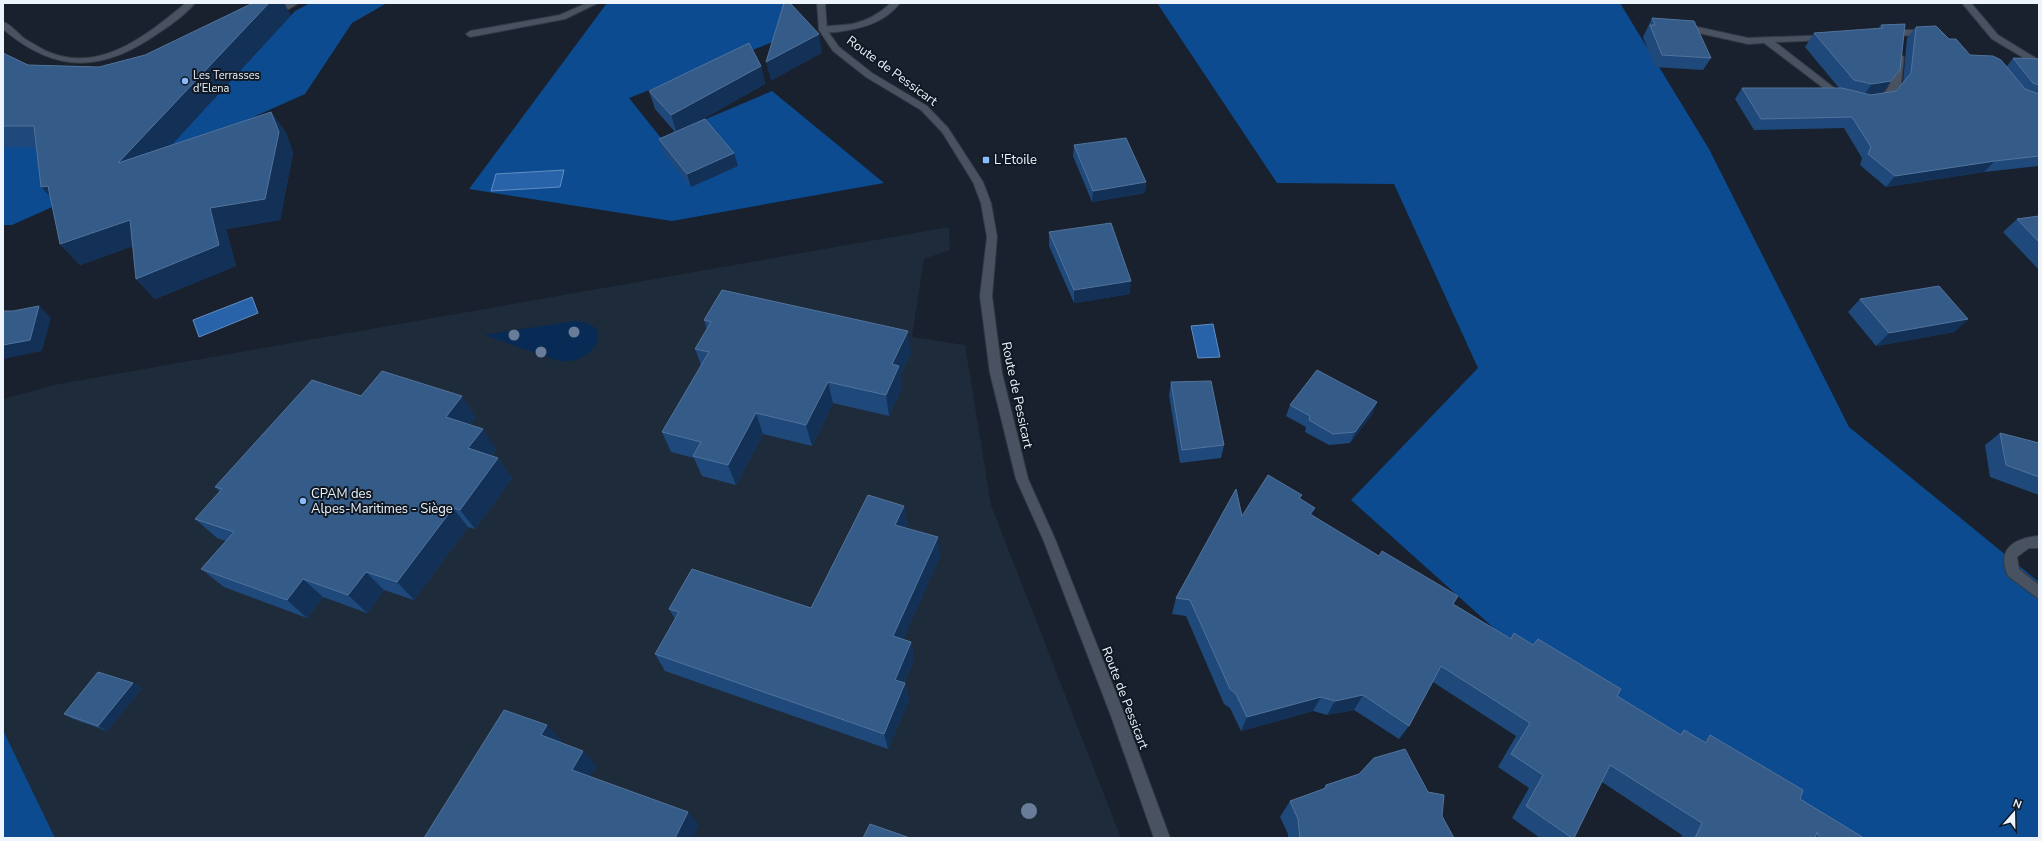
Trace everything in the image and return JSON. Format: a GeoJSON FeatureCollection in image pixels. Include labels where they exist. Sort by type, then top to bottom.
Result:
{"type":"FeatureCollection","features":[{"type":"Feature","properties":{"kind":"street"},"geometry":{"type":"LineString","coordinates":[[3,25],[25,43],[45,53],[62,59],[88,61],[122,52],[145,41],[191,3]]}},
{"type":"Feature","properties":{"kind":"street"},"geometry":{"type":"LineString","coordinates":[[260,21],[295,3]]}},
{"type":"Feature","properties":{"kind":"street"},"geometry":{"type":"LineString","coordinates":[[470,34],[562,16],[594,3]]}},
{"type":"Feature","properties":{"kind":"street"},"geometry":{"type":"LineString","coordinates":[[821,3],[823,30],[870,23],[887,13],[896,3]]}},
{"type":"Feature","properties":{"kind":"street"},"geometry":{"type":"LineString","coordinates":[[1966,3],[1995,37],[2039,64]]}},
{"type":"Feature","properties":{"kind":"street"},"geometry":{"type":"LineString","coordinates":[[1675,25],[1748,41],[1834,36]]}},
{"type":"Feature","properties":{"kind":"street","name":"Route de Pessicart"},"geometry":{"type":"LineString","coordinates":[[823,30],[836,49],[850,61],[924,108],[945,130],[978,182],[986,204],[992,237],[986,296],[996,372],[1022,478],[1052,546],[1118,716],[1162,838]]}},
{"type":"Feature","properties":{"kind":"street"},"geometry":{"type":"LineString","coordinates":[[1880,34],[1901,40],[1925,31],[1940,39]]}},
{"type":"Feature","properties":{"kind":"street"},"geometry":{"type":"LineString","coordinates":[[1766,40],[1840,97],[1848,99]]}},
{"type":"Feature","properties":{"kind":"street"},"geometry":{"type":"LineString","coordinates":[[1869,101],[1884,99],[1896,84],[1901,40]]}},
{"type":"Feature","properties":{"kind":"street"},"geometry":{"type":"LineString","coordinates":[[2039,542],[2026,543],[2010,555],[2013,572],[2039,593]]}},
{"type":"Feature","properties":{"kind":"shaded area"},"geometry":{"type":"Polygon","coordinates":[[[310,3],[387,3],[352,23],[305,94],[12,225],[3,225],[3,147],[98,147],[214,99],[295,11],[310,3]]]}},
{"type":"Feature","properties":{"kind":"shaded area"},"geometry":{"type":"Polygon","coordinates":[[[607,3],[785,3],[783,38],[629,98],[661,138],[772,91],[884,183],[672,221],[469,189],[607,3]]]}},
{"type":"Feature","properties":{"kind":"shaded area"},"geometry":{"type":"Polygon","coordinates":[[[1157,3],[1620,3],[1709,149],[1849,427],[2039,582],[2039,838],[1728,838],[1351,500],[1478,368],[1394,184],[1277,183],[1157,3]]]}},
{"type":"Feature","properties":{"kind":"shaded area"},"geometry":{"type":"Polygon","coordinates":[[[564,170],[560,187],[491,191],[496,174],[564,170]]]}},
{"type":"Feature","properties":{"kind":"shaded area"},"geometry":{"type":"Polygon","coordinates":[[[949,227],[950,250],[924,259],[912,337],[965,345],[991,505],[1121,838],[55,838],[3,730],[3,399],[59,384],[949,227]]]}},
{"type":"Feature","properties":{"kind":"shaded area"},"geometry":{"type":"Polygon","coordinates":[[[252,297],[258,313],[199,337],[193,320],[252,297]]]}},
{"type":"Feature","properties":{"kind":"shaded area"},"geometry":{"type":"Polygon","coordinates":[[[574,321],[588,324],[596,329],[598,337],[596,345],[590,352],[580,358],[569,361],[556,360],[484,335],[574,321]]]}},
{"type":"Feature","properties":{"kind":"shaded area"},"geometry":{"type":"Polygon","coordinates":[[[1213,324],[1220,357],[1198,358],[1191,326],[1213,324]]]}},
{"type":"Feature","properties":{"kind":"shaded area"},"geometry":{"type":"Polygon","coordinates":[[[3,730],[55,838],[3,838],[3,730]]]}},
{"type":"Feature","properties":{"kind":"building"},"geometry":{"type":"Polygon","coordinates":[[[253,3],[269,3],[118,163],[271,112],[279,132],[265,199],[210,208],[219,245],[136,279],[130,220],[60,244],[48,186],[41,187],[34,126],[3,126],[3,53],[28,65],[99,67],[145,55],[253,3]]]}},
{"type":"Feature","properties":{"kind":"building"},"geometry":{"type":"Polygon","coordinates":[[[784,3],[790,3],[819,34],[766,62],[784,3]]]}},
{"type":"Feature","properties":{"kind":"building"},"geometry":{"type":"Polygon","coordinates":[[[1652,18],[1694,21],[1711,58],[1662,55],[1650,25],[1655,25],[1652,18]]]}},
{"type":"Feature","properties":{"kind":"building"},"geometry":{"type":"Polygon","coordinates":[[[1905,24],[1900,70],[1891,81],[1872,84],[1854,80],[1814,33],[1883,28],[1881,25],[1905,24]]]}},
{"type":"Feature","properties":{"kind":"building"},"geometry":{"type":"Polygon","coordinates":[[[1936,26],[1949,39],[1956,39],[1970,55],[1993,56],[2001,60],[2025,89],[2039,94],[2039,156],[1895,176],[1868,154],[1871,147],[1852,117],[1761,119],[1742,88],[1842,88],[1871,95],[1896,91],[1911,73],[1916,27],[1936,26]]]}},
{"type":"Feature","properties":{"kind":"building"},"geometry":{"type":"Polygon","coordinates":[[[749,43],[761,66],[671,115],[649,91],[749,43]]]}},
{"type":"Feature","properties":{"kind":"building"},"geometry":{"type":"Polygon","coordinates":[[[2013,58],[2039,59],[2039,85],[2033,83],[2013,58]]]}},
{"type":"Feature","properties":{"kind":"building"},"geometry":{"type":"Polygon","coordinates":[[[705,119],[734,153],[687,174],[659,139],[705,119]]]}},
{"type":"Feature","properties":{"kind":"building"},"geometry":{"type":"Polygon","coordinates":[[[1126,138],[1146,182],[1093,191],[1074,145],[1126,138]]]}},
{"type":"Feature","properties":{"kind":"building"},"geometry":{"type":"Polygon","coordinates":[[[2039,216],[2039,242],[2017,219],[2039,216]]]}},
{"type":"Feature","properties":{"kind":"building"},"geometry":{"type":"Polygon","coordinates":[[[1111,223],[1131,281],[1074,290],[1049,232],[1111,223]]]}},
{"type":"Feature","properties":{"kind":"building"},"geometry":{"type":"Polygon","coordinates":[[[1939,286],[1968,319],[1889,333],[1860,299],[1939,286]]]}},
{"type":"Feature","properties":{"kind":"building"},"geometry":{"type":"Polygon","coordinates":[[[722,290],[908,331],[892,364],[899,366],[886,395],[828,382],[806,425],[756,413],[728,465],[693,456],[701,442],[662,432],[709,352],[695,349],[711,322],[704,320],[722,290]]]}},
{"type":"Feature","properties":{"kind":"building"},"geometry":{"type":"Polygon","coordinates":[[[39,306],[30,340],[3,345],[3,311],[13,311],[39,306]]]}},
{"type":"Feature","properties":{"kind":"building"},"geometry":{"type":"Polygon","coordinates":[[[1317,370],[1377,402],[1355,432],[1333,434],[1309,420],[1310,416],[1290,405],[1317,370]]]}},
{"type":"Feature","properties":{"kind":"building","name":"CPAM des Alpes-Maritimes - Siège"},"geometry":{"type":"Polygon","coordinates":[[[382,371],[462,396],[446,417],[483,429],[468,448],[498,458],[460,510],[453,508],[397,582],[366,572],[348,595],[303,579],[287,600],[201,569],[234,532],[195,519],[222,489],[215,487],[312,380],[361,396],[382,371]]]}},
{"type":"Feature","properties":{"kind":"building"},"geometry":{"type":"Polygon","coordinates":[[[1211,381],[1224,445],[1182,450],[1171,382],[1211,381]]]}},
{"type":"Feature","properties":{"kind":"building"},"geometry":{"type":"Polygon","coordinates":[[[2000,433],[2039,443],[2039,477],[2006,465],[2000,433]]]}},
{"type":"Feature","properties":{"kind":"building"},"geometry":{"type":"Polygon","coordinates":[[[1268,475],[1302,495],[1299,498],[1315,508],[1310,514],[1379,556],[1382,551],[1458,596],[1453,604],[1511,639],[1514,633],[1533,645],[1538,639],[1621,689],[1617,696],[1681,735],[1684,730],[1706,743],[1710,735],[1803,790],[1800,799],[1864,838],[1820,838],[1817,832],[1815,838],[1695,838],[1702,823],[1610,765],[1574,838],[1572,838],[1526,806],[1543,775],[1511,754],[1530,723],[1441,666],[1409,726],[1363,695],[1335,701],[1321,697],[1247,717],[1236,694],[1230,689],[1190,600],[1176,598],[1236,489],[1242,516],[1268,475]]]}},
{"type":"Feature","properties":{"kind":"building"},"geometry":{"type":"Polygon","coordinates":[[[868,495],[904,506],[895,525],[938,537],[893,636],[911,642],[895,680],[905,683],[884,734],[655,654],[679,612],[669,609],[692,569],[811,608],[868,495]]]}},
{"type":"Feature","properties":{"kind":"building"},"geometry":{"type":"Polygon","coordinates":[[[98,672],[133,683],[98,726],[64,714],[98,672]]]}},
{"type":"Feature","properties":{"kind":"building"},"geometry":{"type":"Polygon","coordinates":[[[504,710],[547,725],[541,735],[583,751],[572,770],[688,812],[675,838],[424,838],[504,710]]]}},
{"type":"Feature","properties":{"kind":"building"},"geometry":{"type":"Polygon","coordinates":[[[1405,749],[1428,792],[1444,795],[1442,816],[1454,838],[1300,838],[1298,819],[1290,801],[1326,788],[1326,785],[1359,774],[1374,758],[1405,749]]]}},
{"type":"Feature","properties":{"kind":"building"},"geometry":{"type":"Polygon","coordinates":[[[870,824],[910,838],[863,838],[870,824]]]}},
{"type":"Feature","properties":{"kind":"place","name":"Les Terrasses d'Elena"},"geometry":{"type":"Point","coordinates":[185,81]}},
{"type":"Feature","properties":{"kind":"place","name":"L'Etoile"},"geometry":{"type":"Point","coordinates":[986,160]}},
{"type":"Feature","properties":{"kind":"place","name":"CPAM des Alpes-Maritimes - Siège"},"geometry":{"type":"Point","coordinates":[303,501]}}]}
